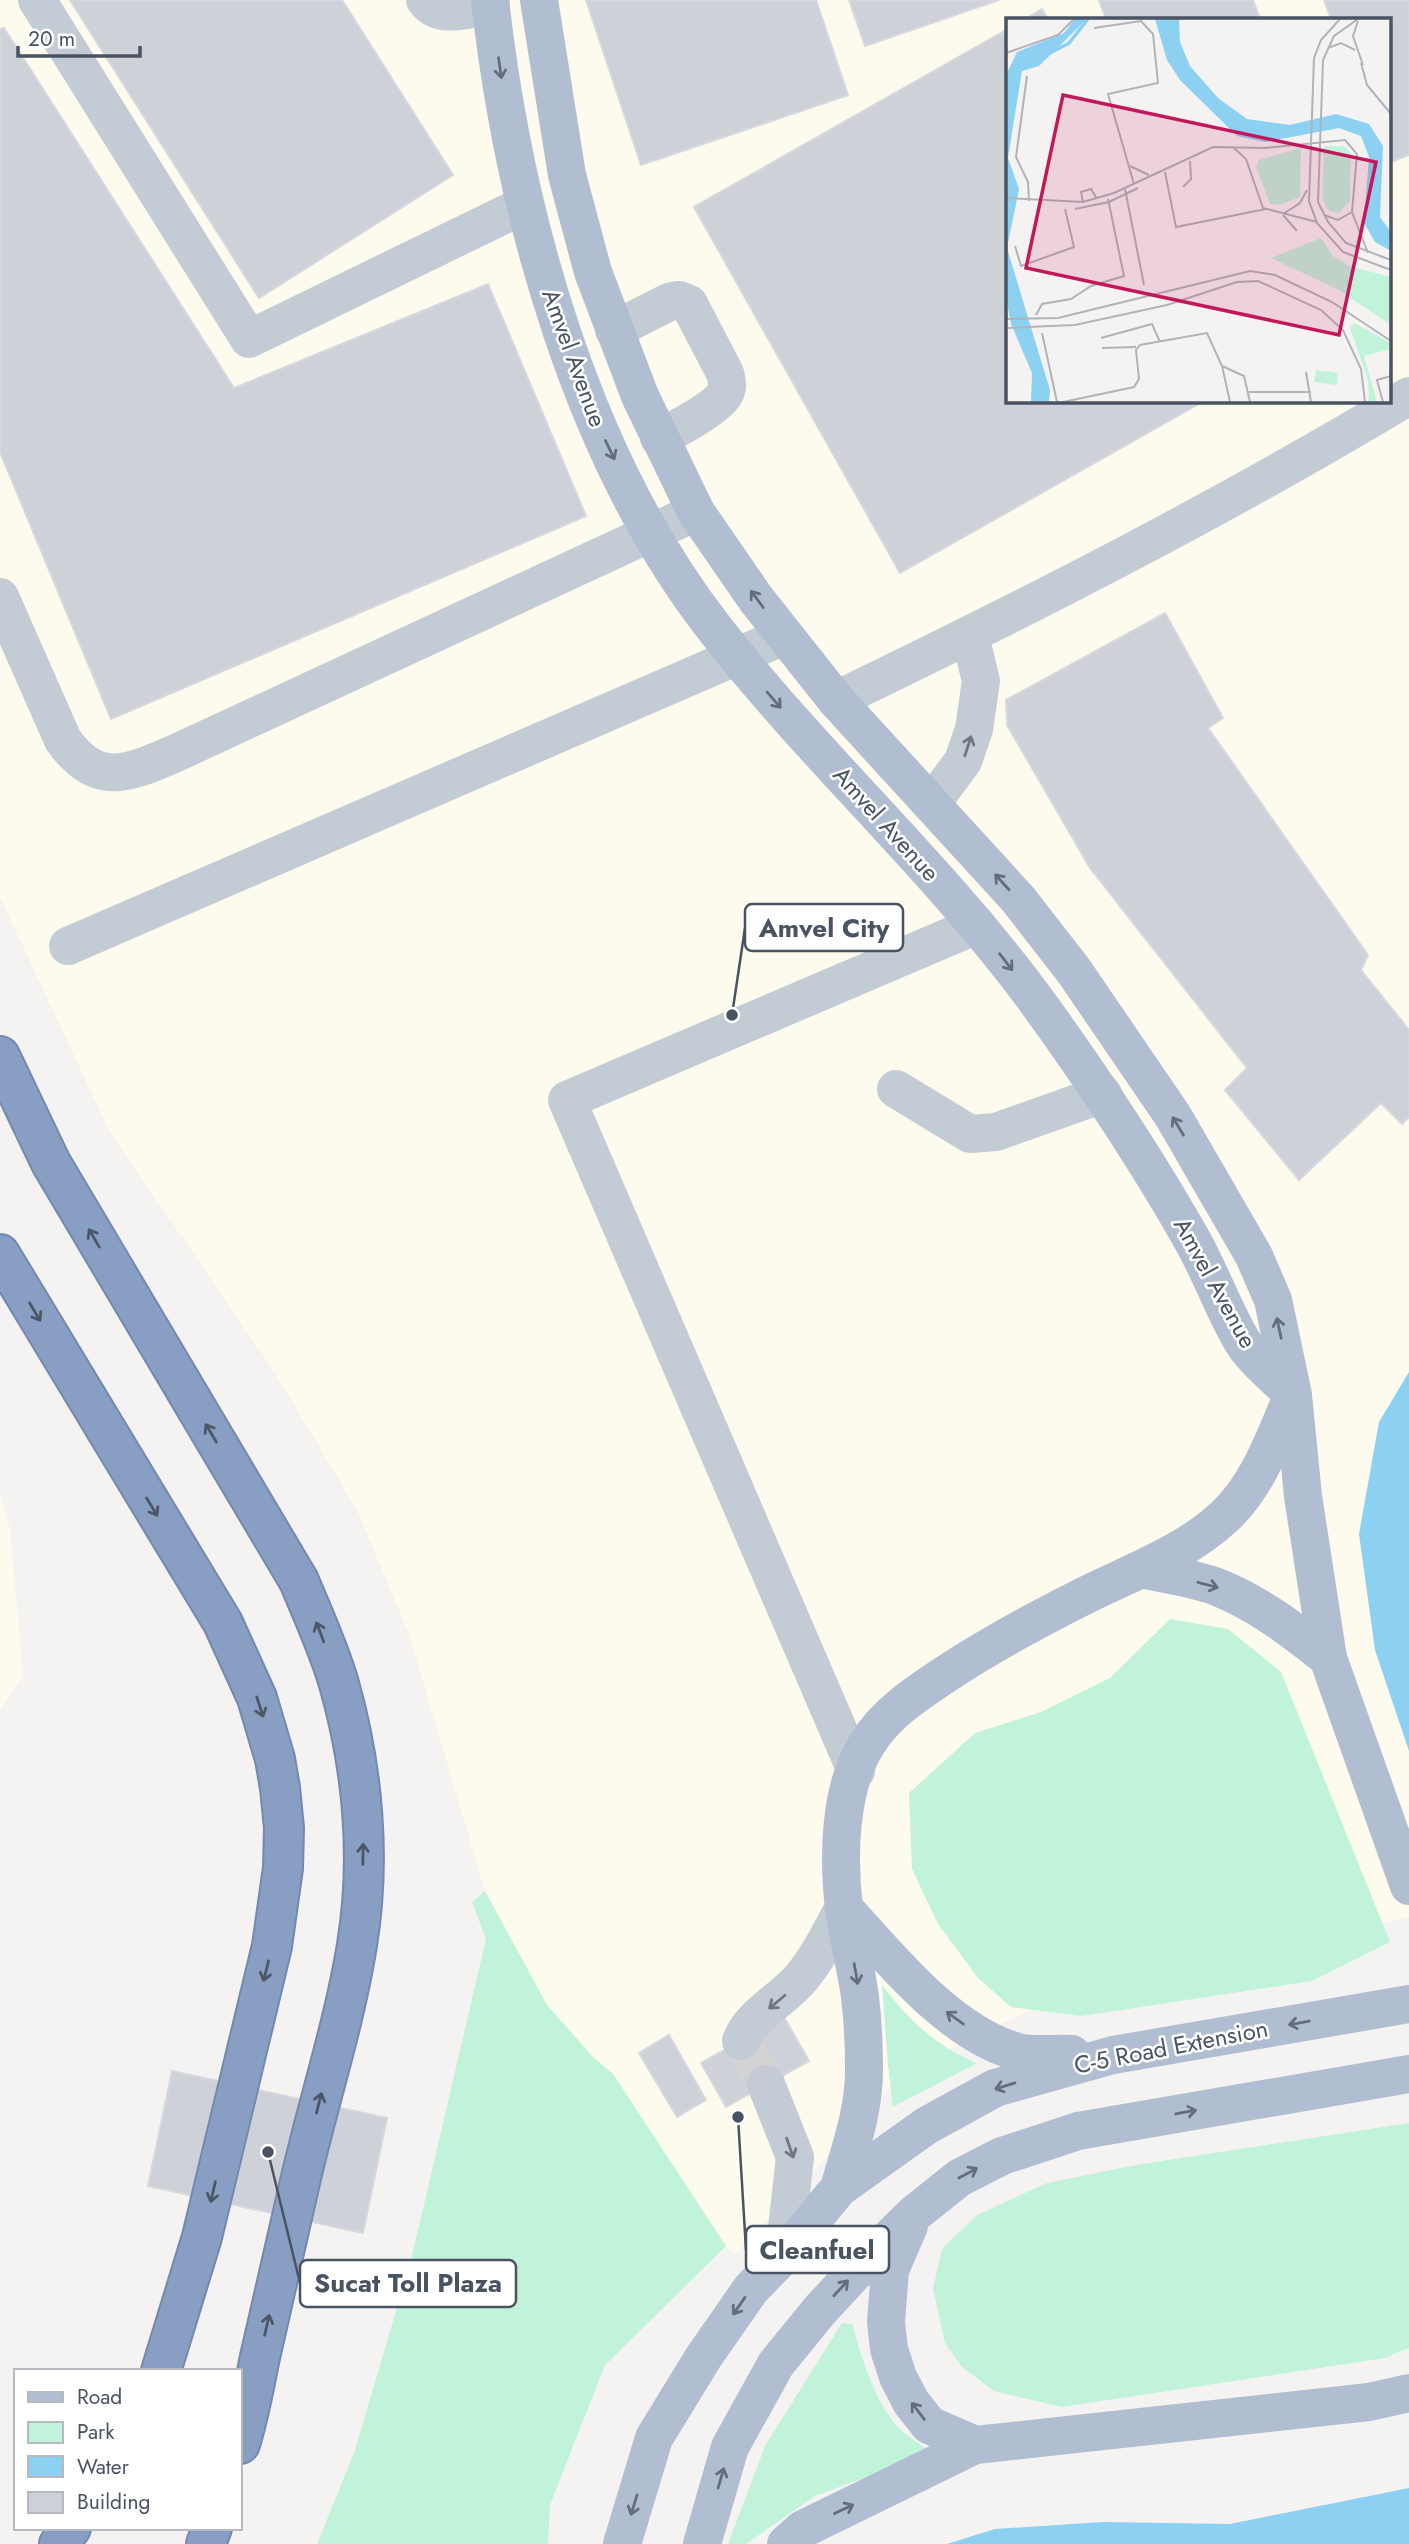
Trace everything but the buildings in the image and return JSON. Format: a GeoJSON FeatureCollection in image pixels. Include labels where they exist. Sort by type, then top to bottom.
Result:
{"type":"FeatureCollection","features":[{"type":"Feature","properties":{"kind":"highway"},"geometry":{"type":"LineString","coordinates":[[0,1056],[51,1163],[299,1581],[339,1684],[353,1744],[361,1797],[364,1844],[363,1897],[357,1944],[242,2435]]}},
{"type":"Feature","properties":{"kind":"highway"},"geometry":{"type":"LineString","coordinates":[[0,1254],[222,1622],[257,1698],[275,1759],[280,1788],[284,1828],[283,1868],[272,1946],[202,2237],[162,2369]]}},
{"type":"Feature","properties":{"kind":"main road","name":"Amvel Avenue"},"geometry":{"type":"LineString","coordinates":[[539,0],[556,117],[575,212],[593,272],[659,438],[696,512],[784,636],[836,699],[1018,899],[1073,971],[1185,1137],[1236,1222],[1273,1300],[1293,1395]]}},
{"type":"Feature","properties":{"kind":"main road","name":"Amvel Avenue"},"geometry":{"type":"LineString","coordinates":[[491,3],[505,106],[524,205],[549,294],[603,436],[651,533],[686,590],[737,657],[977,925],[1035,999],[1103,1094],[1191,1238],[1243,1344],[1293,1395]]}},
{"type":"Feature","properties":{"kind":"main road"},"geometry":{"type":"LineString","coordinates":[[839,2188],[861,2112],[864,2072],[860,1996],[844,1907],[842,1850],[845,1799],[866,1745],[879,1728],[925,1688],[1036,1621],[1142,1569],[1212,1528],[1253,1481],[1293,1395]]}},
{"type":"Feature","properties":{"kind":"main road"},"geometry":{"type":"LineString","coordinates":[[1293,1395],[1303,1496],[1328,1658],[1409,1886]]}},
{"type":"Feature","properties":{"kind":"main road"},"geometry":{"type":"LineString","coordinates":[[1142,1569],[1215,1586],[1234,1595],[1283,1623],[1328,1658]]}},
{"type":"Feature","properties":{"kind":"main road"},"geometry":{"type":"LineString","coordinates":[[844,1907],[930,1998],[958,2021],[991,2041],[1020,2053],[1113,2054]]}},
{"type":"Feature","properties":{"kind":"main road","name":"C-5 Road Extension"},"geometry":{"type":"LineString","coordinates":[[622,2544],[654,2438],[703,2358],[751,2289],[839,2188],[926,2126],[995,2088],[1113,2054],[1409,2004]]}},
{"type":"Feature","properties":{"kind":"main road"},"geometry":{"type":"LineString","coordinates":[[702,2544],[730,2447],[776,2364],[828,2301],[914,2214],[960,2178],[1002,2156],[1078,2131],[1395,2076]]}},
{"type":"Feature","properties":{"kind":"main road"},"geometry":{"type":"LineString","coordinates":[[914,2214],[890,2270],[886,2322],[889,2349],[898,2377],[929,2426],[975,2445]]}},
{"type":"Feature","properties":{"kind":"main road"},"geometry":{"type":"LineString","coordinates":[[786,2544],[803,2529],[975,2445],[1369,2402],[1409,2393]]}},
{"type":"Feature","properties":{"kind":"street"},"geometry":{"type":"LineString","coordinates":[[37,0],[249,339],[524,205]]}},
{"type":"Feature","properties":{"kind":"street"},"geometry":{"type":"LineString","coordinates":[[425,0],[431,8],[440,12],[491,3]]}},
{"type":"Feature","properties":{"kind":"street"},"geometry":{"type":"LineString","coordinates":[[614,330],[669,302],[679,300],[689,304],[725,373],[728,384],[724,396],[687,424],[659,438]]}},
{"type":"Feature","properties":{"kind":"street"},"geometry":{"type":"LineString","coordinates":[[836,699],[964,638],[1262,483],[1409,396]]}},
{"type":"Feature","properties":{"kind":"street"},"geometry":{"type":"LineString","coordinates":[[0,597],[63,740],[74,755],[88,766],[101,772],[118,773],[137,769],[176,753],[696,512]]}},
{"type":"Feature","properties":{"kind":"street"},"geometry":{"type":"LineString","coordinates":[[68,946],[784,636]]}},
{"type":"Feature","properties":{"kind":"street"},"geometry":{"type":"LineString","coordinates":[[932,803],[963,761],[974,729],[981,681],[974,652],[964,638]]}},
{"type":"Feature","properties":{"kind":"street"},"geometry":{"type":"LineString","coordinates":[[856,1771],[567,1100],[977,925]]}},
{"type":"Feature","properties":{"kind":"street"},"geometry":{"type":"LineString","coordinates":[[896,1089],[970,1134],[996,1132],[1103,1094]]}},
{"type":"Feature","properties":{"kind":"street"},"geometry":{"type":"LineString","coordinates":[[741,2040],[753,2021],[778,2002],[802,1978],[844,1907]]}},
{"type":"Feature","properties":{"kind":"street"},"geometry":{"type":"LineString","coordinates":[[766,2084],[794,2157],[783,2255]]}},
{"type":"Feature","properties":{"kind":"shaded area"},"geometry":{"type":"Polygon","coordinates":[[[0,0],[1409,0],[1409,1372],[1379,1422],[1375,1650],[1409,1751],[1409,1917],[1059,1996],[904,2071],[735,2254],[726,2246],[613,2074],[593,2057],[547,2005],[485,1891],[409,1634],[357,1510],[274,1371],[110,1132],[0,897],[0,0]]]}},
{"type":"Feature","properties":{"kind":"shaded area"},"geometry":{"type":"Polygon","coordinates":[[[0,1494],[10,1529],[23,1676],[0,1710],[0,1494]]]}},
{"type":"Feature","properties":{"kind":"green space"},"geometry":{"type":"Polygon","coordinates":[[[1170,1619],[1228,1629],[1281,1672],[1390,1942],[1312,1981],[1082,2016],[1011,2007],[978,1978],[938,1924],[912,1869],[909,1793],[975,1733],[1041,1712],[1110,1678],[1170,1619]]]}},
{"type":"Feature","properties":{"kind":"green space"},"geometry":{"type":"Polygon","coordinates":[[[485,1891],[547,2005],[593,2057],[613,2074],[726,2246],[605,2365],[550,2505],[548,2544],[317,2544],[355,2450],[411,2260],[486,1939],[472,1902],[485,1891]]]}},
{"type":"Feature","properties":{"kind":"green space"},"geometry":{"type":"Polygon","coordinates":[[[882,1985],[924,2031],[948,2048],[977,2063],[893,2107],[882,1985]]]}},
{"type":"Feature","properties":{"kind":"green space"},"geometry":{"type":"Polygon","coordinates":[[[1409,2123],[1409,2348],[1385,2358],[1062,2407],[994,2391],[962,2367],[945,2343],[933,2289],[942,2249],[977,2215],[1047,2183],[1136,2165],[1409,2123]]]}},
{"type":"Feature","properties":{"kind":"green space"},"geometry":{"type":"Polygon","coordinates":[[[842,2323],[852,2324],[871,2382],[893,2421],[903,2432],[926,2448],[888,2469],[815,2496],[746,2544],[728,2544],[765,2446],[842,2323]]]}},
{"type":"Feature","properties":{"kind":"water"},"geometry":{"type":"Polygon","coordinates":[[[1409,1372],[1409,1751],[1375,1650],[1359,1534],[1379,1422],[1409,1372]]]}},
{"type":"Feature","properties":{"kind":"water"},"geometry":{"type":"Polygon","coordinates":[[[1409,2488],[1409,2544],[947,2544],[995,2529],[1103,2522],[1230,2524],[1409,2488]]]}},
{"type":"Feature","properties":{"kind":"tunnel"},"geometry":{"type":"LineString","coordinates":[[741,2041],[766,2084]]}},
{"type":"Feature","properties":{"kind":"place","name":"Amvel City"},"geometry":{"type":"Point","coordinates":[732,1015]}},
{"type":"Feature","properties":{"kind":"place","name":"Cleanfuel"},"geometry":{"type":"Point","coordinates":[738,2117]}},
{"type":"Feature","properties":{"kind":"place","name":"Sucat Toll Plaza"},"geometry":{"type":"Point","coordinates":[268,2152]}}]}
